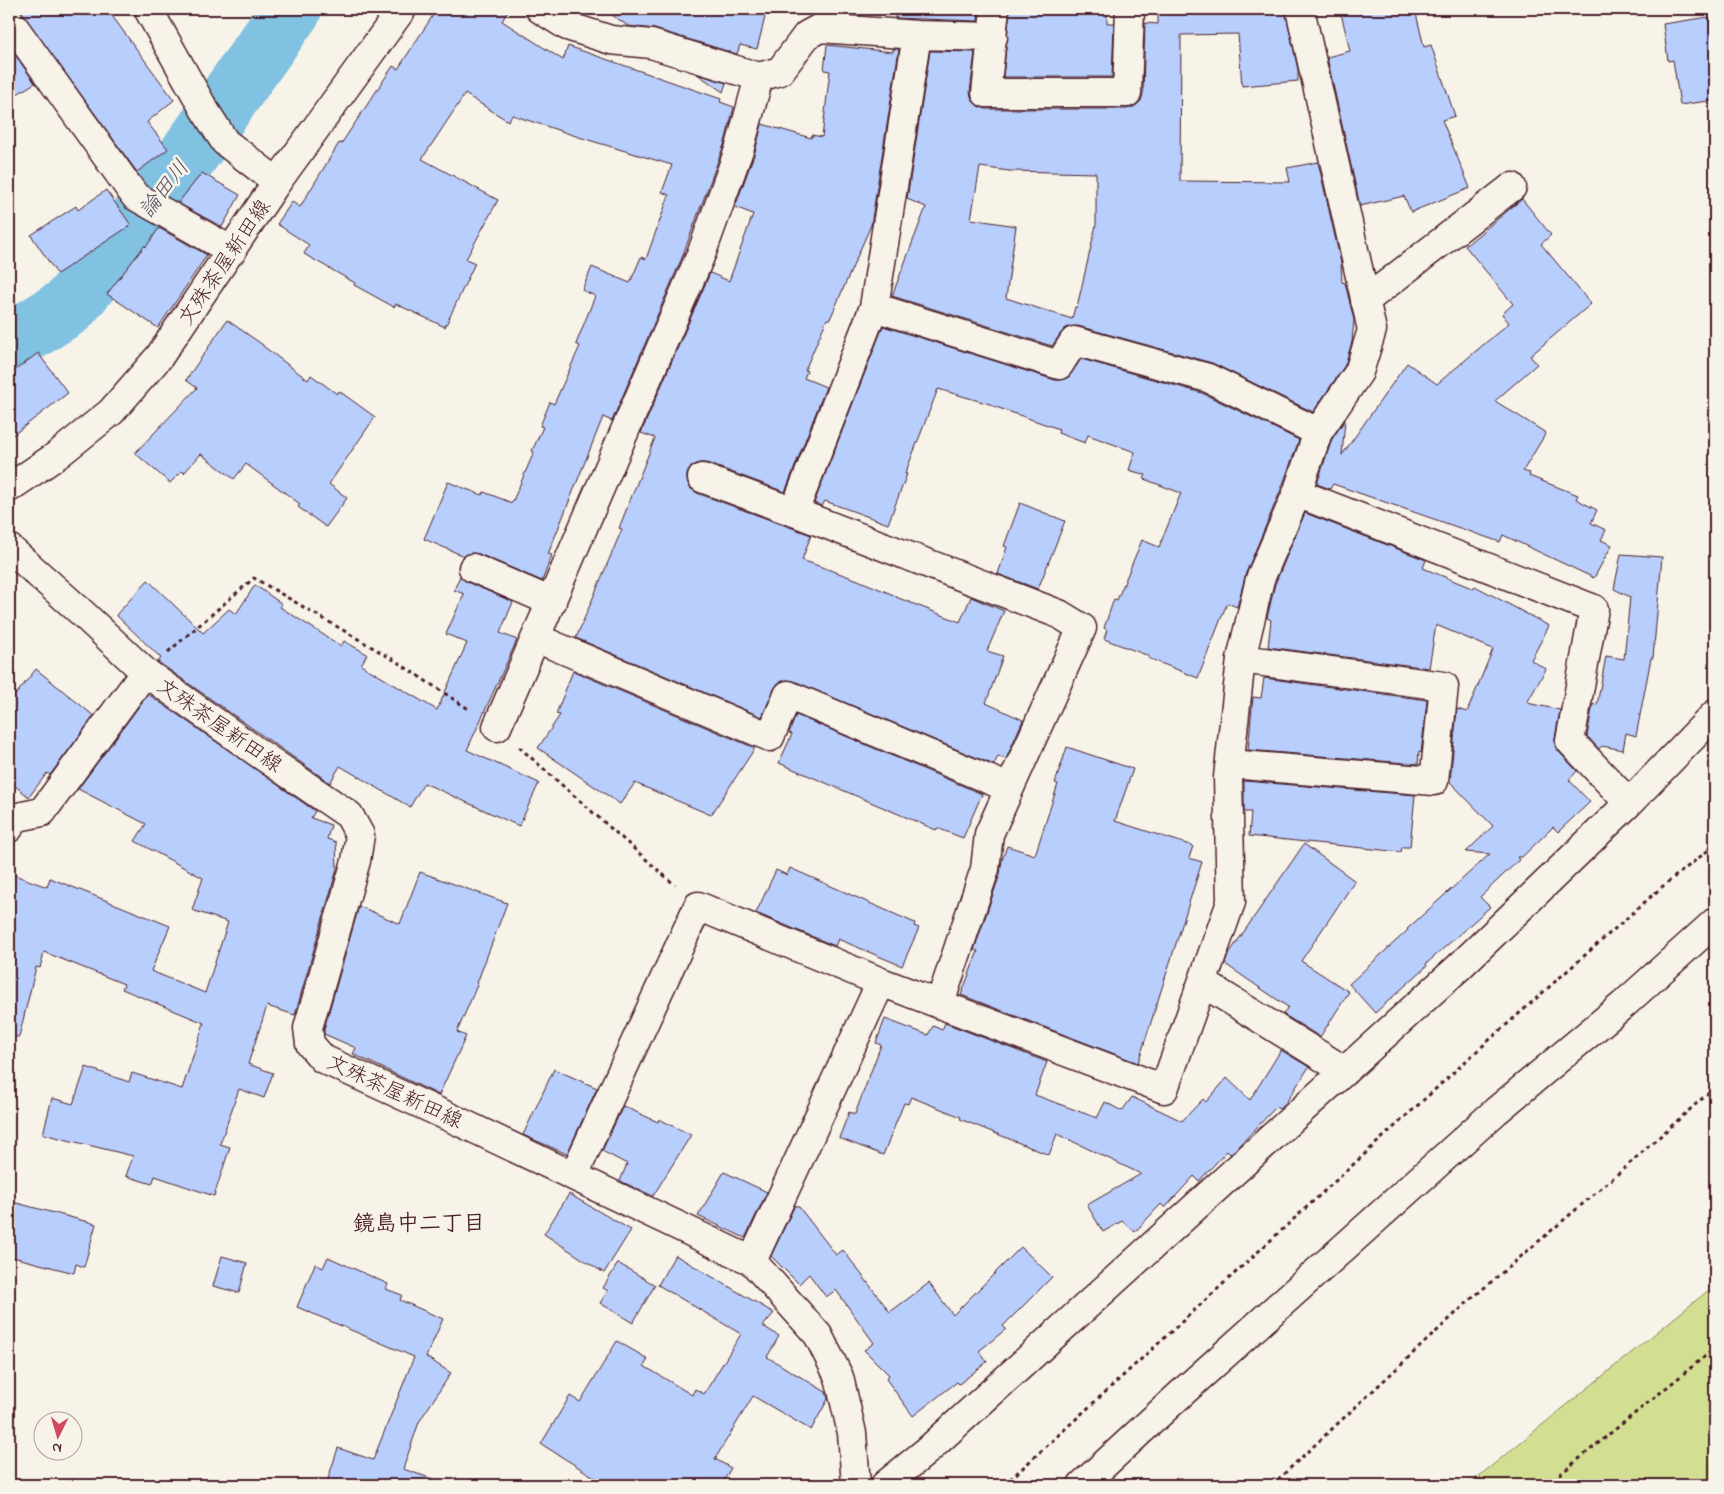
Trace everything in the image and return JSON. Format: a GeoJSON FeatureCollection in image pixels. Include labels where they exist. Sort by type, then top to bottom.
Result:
{"type":"FeatureCollection","features":[{"type":"Feature","properties":{"kind":"street","name":"文殊茶屋新田線"},"geometry":{"type":"LineString","coordinates":[[9,488],[56,456],[111,412],[159,357],[278,182],[225,142],[204,109],[148,9]]}},
{"type":"Feature","properties":{"kind":"street"},"geometry":{"type":"LineString","coordinates":[[278,182],[402,9]]}},
{"type":"Feature","properties":{"kind":"street"},"geometry":{"type":"LineString","coordinates":[[540,9],[567,26],[611,40],[652,44],[759,77],[780,71],[807,34],[820,28],[917,35],[993,37]]}},
{"type":"Feature","properties":{"kind":"street"},"geometry":{"type":"LineString","coordinates":[[995,9],[986,93],[1128,94],[1130,9]]}},
{"type":"Feature","properties":{"kind":"street"},"geometry":{"type":"LineString","coordinates":[[574,1176],[698,906],[881,982],[1164,1088],[1231,902],[1228,777],[1242,659],[1260,578],[1297,493],[1318,432],[1359,372],[1372,330],[1300,9]]}},
{"type":"Feature","properties":{"kind":"street"},"geometry":{"type":"LineString","coordinates":[[9,20],[135,196],[232,251]]}},
{"type":"Feature","properties":{"kind":"street"},"geometry":{"type":"LineString","coordinates":[[794,512],[874,308],[917,35]]}},
{"type":"Feature","properties":{"kind":"street"},"geometry":{"type":"LineString","coordinates":[[497,727],[702,252],[740,147],[759,77]]}},
{"type":"Feature","properties":{"kind":"street"},"geometry":{"type":"LineString","coordinates":[[1365,300],[1512,186]]}},
{"type":"Feature","properties":{"kind":"street"},"geometry":{"type":"LineString","coordinates":[[874,308],[1059,365],[1074,341],[1208,378],[1318,432]]}},
{"type":"Feature","properties":{"kind":"street"},"geometry":{"type":"LineString","coordinates":[[702,478],[1060,614],[1082,628],[989,834],[985,869],[940,1003]]}},
{"type":"Feature","properties":{"kind":"street"},"geometry":{"type":"LineString","coordinates":[[1297,493],[1594,610],[1570,741],[1629,803]]}},
{"type":"Feature","properties":{"kind":"street","name":"文殊茶屋新田線"},"geometry":{"type":"LineString","coordinates":[[9,548],[145,672],[256,752],[349,815],[360,835],[356,861],[308,1028],[310,1044],[323,1059],[752,1260],[818,1335],[839,1377],[852,1433],[856,1485]]}},
{"type":"Feature","properties":{"kind":"street"},"geometry":{"type":"LineString","coordinates":[[473,568],[552,602]]}},
{"type":"Feature","properties":{"kind":"street"},"geometry":{"type":"LineString","coordinates":[[536,638],[770,737],[788,695],[1009,788]]}},
{"type":"Feature","properties":{"kind":"street"},"geometry":{"type":"LineString","coordinates":[[1230,764],[1434,781],[1444,686],[1242,659]]}},
{"type":"Feature","properties":{"kind":"street"},"geometry":{"type":"LineString","coordinates":[[9,828],[13,818],[42,812],[145,672]]}},
{"type":"Feature","properties":{"kind":"street"},"geometry":{"type":"LineString","coordinates":[[885,1485],[936,1444],[1458,968],[1629,803],[1715,714]]}},
{"type":"Feature","properties":{"kind":"street"},"geometry":{"type":"LineString","coordinates":[[1082,1485],[1184,1391],[1489,1118],[1623,1005],[1715,922]]}},
{"type":"Feature","properties":{"kind":"street"},"geometry":{"type":"LineString","coordinates":[[752,1260],[881,982]]}},
{"type":"Feature","properties":{"kind":"street"},"geometry":{"type":"LineString","coordinates":[[1203,983],[1345,1071]]}},
{"type":"Feature","properties":{"kind":"path"},"geometry":{"type":"LineString","coordinates":[[145,672],[254,578],[394,660],[497,727],[698,906]]}},
{"type":"Feature","properties":{"kind":"path"},"geometry":{"type":"LineString","coordinates":[[1004,1485],[1471,1057],[1663,886],[1715,845]]}},
{"type":"Feature","properties":{"kind":"path"},"geometry":{"type":"LineString","coordinates":[[1272,1485],[1470,1300],[1620,1172],[1715,1087]]}},
{"type":"Feature","properties":{"kind":"path"},"geometry":{"type":"LineString","coordinates":[[1547,1485],[1715,1348]]}},
{"type":"Feature","properties":{"kind":"green space"},"geometry":{"type":"Polygon","coordinates":[[[1715,1285],[1715,1485],[1468,1485],[1715,1285]]]}},
{"type":"Feature","properties":{"kind":"building"},"geometry":{"type":"Polygon","coordinates":[[[19,9],[107,9],[174,100],[147,122],[168,149],[137,172],[19,9]]]}},
{"type":"Feature","properties":{"kind":"building"},"geometry":{"type":"Polygon","coordinates":[[[437,9],[509,9],[502,21],[563,60],[568,46],[721,99],[720,102],[734,107],[725,142],[681,260],[612,421],[603,417],[548,554],[552,555],[542,581],[479,554],[471,553],[464,556],[424,539],[448,482],[482,495],[484,492],[512,503],[534,452],[532,451],[543,427],[540,426],[550,402],[554,404],[580,346],[576,344],[595,296],[582,290],[592,267],[630,283],[641,257],[646,259],[669,195],[662,192],[672,165],[512,115],[508,121],[465,94],[422,159],[498,200],[466,259],[475,263],[445,327],[396,304],[394,307],[304,254],[309,245],[277,224],[292,202],[300,207],[339,143],[341,144],[393,66],[398,69],[437,9]]]}},
{"type":"Feature","properties":{"kind":"building"},"geometry":{"type":"Polygon","coordinates":[[[603,9],[767,9],[757,49],[740,45],[737,54],[655,29],[628,26],[603,9]]]}},
{"type":"Feature","properties":{"kind":"building"},"geometry":{"type":"Polygon","coordinates":[[[895,9],[979,9],[978,21],[895,18],[895,9]]]}},
{"type":"Feature","properties":{"kind":"building"},"geometry":{"type":"Polygon","coordinates":[[[1010,9],[1104,9],[1105,13],[1107,13],[1107,23],[1114,23],[1112,77],[1003,77],[1010,9]]]}},
{"type":"Feature","properties":{"kind":"building"},"geometry":{"type":"Polygon","coordinates":[[[1158,9],[1285,9],[1298,70],[1298,81],[1242,86],[1238,34],[1181,35],[1180,181],[1290,182],[1287,168],[1318,162],[1341,263],[1342,282],[1345,283],[1354,320],[1352,342],[1345,365],[1313,412],[1212,363],[1078,326],[1068,327],[1052,346],[892,296],[926,207],[907,199],[930,51],[975,52],[970,92],[972,100],[978,106],[986,109],[1127,109],[1141,101],[1143,94],[1145,23],[1158,24],[1158,9]],[[980,167],[971,219],[1016,226],[1006,298],[1072,319],[1075,307],[1077,307],[1096,225],[1096,173],[1009,171],[980,167]]]}},
{"type":"Feature","properties":{"kind":"building"},"geometry":{"type":"Polygon","coordinates":[[[1340,9],[1415,9],[1424,47],[1431,45],[1455,116],[1442,120],[1470,188],[1411,212],[1404,196],[1360,206],[1327,57],[1350,51],[1340,9]]]}},
{"type":"Feature","properties":{"kind":"building"},"geometry":{"type":"Polygon","coordinates":[[[1709,17],[1715,63],[1715,100],[1680,105],[1673,60],[1668,61],[1663,24],[1709,17]]]}},
{"type":"Feature","properties":{"kind":"building"},"geometry":{"type":"Polygon","coordinates":[[[827,45],[893,52],[893,49],[899,49],[871,225],[830,319],[827,319],[805,370],[807,371],[804,378],[826,387],[785,492],[707,463],[699,463],[692,466],[687,473],[687,481],[690,488],[697,493],[811,535],[802,560],[858,580],[960,622],[971,597],[1004,611],[987,651],[1003,656],[986,703],[1023,720],[1006,759],[998,756],[994,765],[794,681],[786,680],[778,683],[762,717],[576,638],[622,529],[619,528],[655,438],[641,433],[710,273],[729,281],[753,214],[735,207],[755,152],[762,124],[811,138],[812,135],[822,137],[830,71],[824,70],[827,45]]]}},
{"type":"Feature","properties":{"kind":"building"},"geometry":{"type":"Polygon","coordinates":[[[9,46],[35,83],[9,99],[9,46]]]}},
{"type":"Feature","properties":{"kind":"building"},"geometry":{"type":"Polygon","coordinates":[[[697,74],[726,83],[723,92],[697,74]]]}},
{"type":"Feature","properties":{"kind":"building"},"geometry":{"type":"Polygon","coordinates":[[[202,173],[240,195],[222,227],[178,203],[202,173]]]}},
{"type":"Feature","properties":{"kind":"building"},"geometry":{"type":"Polygon","coordinates":[[[106,190],[131,225],[57,274],[31,235],[76,206],[78,210],[106,190]]]}},
{"type":"Feature","properties":{"kind":"building"},"geometry":{"type":"Polygon","coordinates":[[[1522,199],[1551,235],[1541,244],[1591,304],[1530,356],[1537,364],[1495,401],[1546,433],[1523,471],[1530,473],[1529,476],[1578,495],[1576,499],[1597,510],[1591,523],[1606,530],[1601,540],[1612,545],[1594,578],[1503,535],[1500,542],[1333,484],[1330,489],[1317,484],[1332,439],[1345,420],[1342,455],[1407,363],[1437,384],[1509,323],[1502,314],[1513,304],[1465,246],[1522,199]]]}},
{"type":"Feature","properties":{"kind":"building"},"geometry":{"type":"Polygon","coordinates":[[[159,228],[207,255],[158,328],[107,294],[145,245],[146,247],[159,228]]]}},
{"type":"Feature","properties":{"kind":"building"},"geometry":{"type":"Polygon","coordinates":[[[227,320],[308,380],[311,375],[337,394],[339,391],[375,417],[329,484],[347,498],[326,527],[298,507],[300,504],[246,464],[234,479],[201,454],[184,473],[182,471],[170,483],[135,453],[197,388],[186,380],[227,320]]]}},
{"type":"Feature","properties":{"kind":"building"},"geometry":{"type":"Polygon","coordinates":[[[883,326],[1055,380],[1068,378],[1081,359],[1202,393],[1299,440],[1282,487],[1246,573],[1237,607],[1227,603],[1198,678],[1148,658],[1149,656],[1104,639],[1107,630],[1104,628],[1114,599],[1117,600],[1142,540],[1159,547],[1181,493],[1144,479],[1146,475],[1129,470],[1135,452],[1088,435],[1085,443],[1058,433],[1059,429],[993,405],[938,389],[888,524],[825,501],[822,506],[814,503],[883,326]]]}},
{"type":"Feature","properties":{"kind":"building"},"geometry":{"type":"Polygon","coordinates":[[[38,353],[68,393],[9,438],[9,375],[38,353]]]}},
{"type":"Feature","properties":{"kind":"building"},"geometry":{"type":"Polygon","coordinates":[[[1020,503],[1065,521],[1038,589],[998,574],[1007,547],[1004,546],[1020,503]]]}},
{"type":"Feature","properties":{"kind":"building"},"geometry":{"type":"Polygon","coordinates":[[[1305,513],[1426,560],[1423,568],[1474,589],[1475,586],[1549,626],[1531,660],[1546,669],[1527,703],[1560,710],[1555,746],[1577,771],[1569,780],[1590,802],[1558,832],[1553,827],[1522,857],[1517,857],[1519,860],[1480,897],[1490,907],[1375,1013],[1349,984],[1490,854],[1466,852],[1493,826],[1450,782],[1457,709],[1467,712],[1493,649],[1436,625],[1429,668],[1268,647],[1271,620],[1267,618],[1275,584],[1305,513]]]}},
{"type":"Feature","properties":{"kind":"building"},"geometry":{"type":"Polygon","coordinates":[[[1621,554],[1662,557],[1653,658],[1651,658],[1636,736],[1626,733],[1623,750],[1602,746],[1599,749],[1587,736],[1593,704],[1597,705],[1606,656],[1624,659],[1630,597],[1614,589],[1621,554]]]}},
{"type":"Feature","properties":{"kind":"building"},"geometry":{"type":"Polygon","coordinates":[[[460,576],[467,582],[513,602],[500,633],[517,640],[467,750],[539,783],[519,826],[424,783],[410,807],[340,766],[330,783],[158,662],[161,658],[116,615],[148,580],[203,633],[229,609],[236,614],[255,585],[282,604],[280,607],[341,646],[344,641],[367,654],[361,665],[437,710],[467,643],[446,634],[464,594],[454,590],[460,576]]]}},
{"type":"Feature","properties":{"kind":"building"},"geometry":{"type":"Polygon","coordinates":[[[36,669],[94,716],[50,775],[47,773],[29,797],[9,781],[9,703],[36,669]]]}},
{"type":"Feature","properties":{"kind":"building"},"geometry":{"type":"Polygon","coordinates":[[[573,671],[755,748],[711,815],[635,783],[620,804],[538,748],[560,715],[556,714],[573,671]]]}},
{"type":"Feature","properties":{"kind":"building"},"geometry":{"type":"Polygon","coordinates":[[[1264,678],[1427,700],[1418,764],[1248,750],[1253,697],[1261,698],[1264,678]]]}},
{"type":"Feature","properties":{"kind":"building"},"geometry":{"type":"Polygon","coordinates":[[[148,694],[315,811],[311,818],[331,825],[327,839],[336,842],[337,869],[295,1015],[267,1006],[248,1064],[273,1073],[264,1098],[239,1089],[220,1144],[230,1147],[214,1196],[155,1176],[152,1184],[126,1176],[133,1156],[43,1134],[52,1098],[73,1104],[86,1067],[129,1082],[132,1073],[182,1089],[204,1023],[122,989],[124,984],[44,952],[40,968],[36,967],[19,1037],[9,1036],[9,873],[47,887],[50,878],[170,926],[151,971],[205,993],[228,922],[192,910],[203,878],[135,841],[146,824],[78,789],[148,694]]]}},
{"type":"Feature","properties":{"kind":"building"},"geometry":{"type":"Polygon","coordinates":[[[796,715],[982,794],[963,838],[937,828],[936,830],[779,763],[792,734],[789,733],[796,715]]]}},
{"type":"Feature","properties":{"kind":"building"},"geometry":{"type":"Polygon","coordinates":[[[1067,747],[1133,769],[1115,821],[1193,846],[1189,858],[1202,862],[1138,1063],[961,995],[978,951],[974,950],[1000,874],[1007,846],[1035,855],[1058,784],[1055,783],[1067,747]]]}},
{"type":"Feature","properties":{"kind":"building"},"geometry":{"type":"Polygon","coordinates":[[[1244,781],[1415,795],[1410,847],[1402,847],[1401,852],[1249,836],[1251,812],[1244,812],[1244,781]]]}},
{"type":"Feature","properties":{"kind":"building"},"geometry":{"type":"Polygon","coordinates":[[[1304,844],[1355,881],[1301,961],[1349,992],[1320,1037],[1283,1014],[1288,1007],[1225,964],[1228,955],[1304,844]]]}},
{"type":"Feature","properties":{"kind":"building"},"geometry":{"type":"Polygon","coordinates":[[[790,868],[915,923],[914,926],[919,928],[902,966],[838,939],[835,946],[756,913],[776,870],[787,875],[790,868]]]}},
{"type":"Feature","properties":{"kind":"building"},"geometry":{"type":"Polygon","coordinates":[[[420,872],[507,903],[478,983],[457,1032],[466,1036],[439,1095],[353,1054],[356,1048],[324,1034],[359,906],[400,924],[420,872]]]}},
{"type":"Feature","properties":{"kind":"building"},"geometry":{"type":"Polygon","coordinates":[[[885,1019],[928,1035],[933,1026],[942,1030],[945,1023],[1047,1062],[1035,1095],[1097,1118],[1105,1102],[1122,1111],[1132,1097],[1182,1121],[1203,1099],[1206,1102],[1227,1078],[1250,1100],[1281,1050],[1309,1067],[1285,1104],[1279,1109],[1276,1107],[1237,1148],[1230,1154],[1227,1151],[1199,1181],[1194,1176],[1165,1208],[1161,1204],[1135,1232],[1122,1221],[1103,1232],[1087,1205],[1141,1174],[1057,1134],[1049,1155],[911,1097],[908,1104],[904,1103],[883,1155],[839,1138],[849,1112],[855,1114],[881,1045],[876,1043],[885,1019]]]}},
{"type":"Feature","properties":{"kind":"building"},"geometry":{"type":"Polygon","coordinates":[[[554,1069],[597,1088],[567,1154],[523,1135],[554,1069]]]}},
{"type":"Feature","properties":{"kind":"building"},"geometry":{"type":"Polygon","coordinates":[[[623,1106],[658,1122],[659,1119],[691,1135],[653,1196],[620,1181],[627,1164],[602,1151],[623,1106]]]}},
{"type":"Feature","properties":{"kind":"building"},"geometry":{"type":"Polygon","coordinates":[[[724,1172],[767,1192],[745,1238],[698,1216],[724,1172]]]}},
{"type":"Feature","properties":{"kind":"building"},"geometry":{"type":"Polygon","coordinates":[[[569,1194],[631,1230],[604,1273],[544,1234],[569,1194]]]}},
{"type":"Feature","properties":{"kind":"building"},"geometry":{"type":"Polygon","coordinates":[[[9,1201],[96,1224],[84,1267],[76,1264],[74,1273],[9,1256],[9,1201]]]}},
{"type":"Feature","properties":{"kind":"building"},"geometry":{"type":"Polygon","coordinates":[[[795,1205],[799,1207],[836,1255],[843,1250],[890,1312],[929,1283],[953,1315],[1021,1247],[1052,1277],[1003,1326],[1006,1329],[979,1351],[987,1362],[959,1384],[957,1382],[913,1416],[886,1379],[889,1375],[864,1350],[874,1343],[836,1290],[826,1297],[809,1274],[799,1284],[771,1256],[795,1205]]]}},
{"type":"Feature","properties":{"kind":"building"},"geometry":{"type":"Polygon","coordinates":[[[675,1255],[774,1313],[763,1326],[779,1336],[767,1357],[826,1392],[828,1399],[811,1430],[753,1396],[715,1459],[731,1468],[721,1485],[607,1485],[541,1444],[570,1396],[580,1402],[617,1341],[648,1359],[644,1366],[692,1395],[695,1389],[704,1394],[741,1334],[658,1285],[675,1255]]]}},
{"type":"Feature","properties":{"kind":"building"},"geometry":{"type":"Polygon","coordinates":[[[222,1256],[247,1263],[239,1293],[213,1286],[222,1256]]]}},
{"type":"Feature","properties":{"kind":"building"},"geometry":{"type":"Polygon","coordinates":[[[328,1257],[388,1284],[386,1289],[402,1295],[400,1300],[443,1319],[426,1357],[451,1373],[419,1422],[403,1469],[436,1480],[435,1485],[326,1485],[338,1448],[373,1460],[414,1357],[297,1307],[315,1264],[323,1268],[328,1257]]]}},
{"type":"Feature","properties":{"kind":"building"},"geometry":{"type":"Polygon","coordinates":[[[618,1263],[655,1285],[633,1323],[600,1303],[608,1291],[603,1288],[618,1263]]]}},
{"type":"Feature","properties":{"kind":"waterway","name":"論田川"},"geometry":{"type":"LineString","coordinates":[[9,344],[69,306],[170,181],[292,9]]}},
{"type":"Feature","properties":{"kind":"district","name":"鏡島中二丁目"},"geometry":{"type":"Point","coordinates":[419,1222]}}]}
